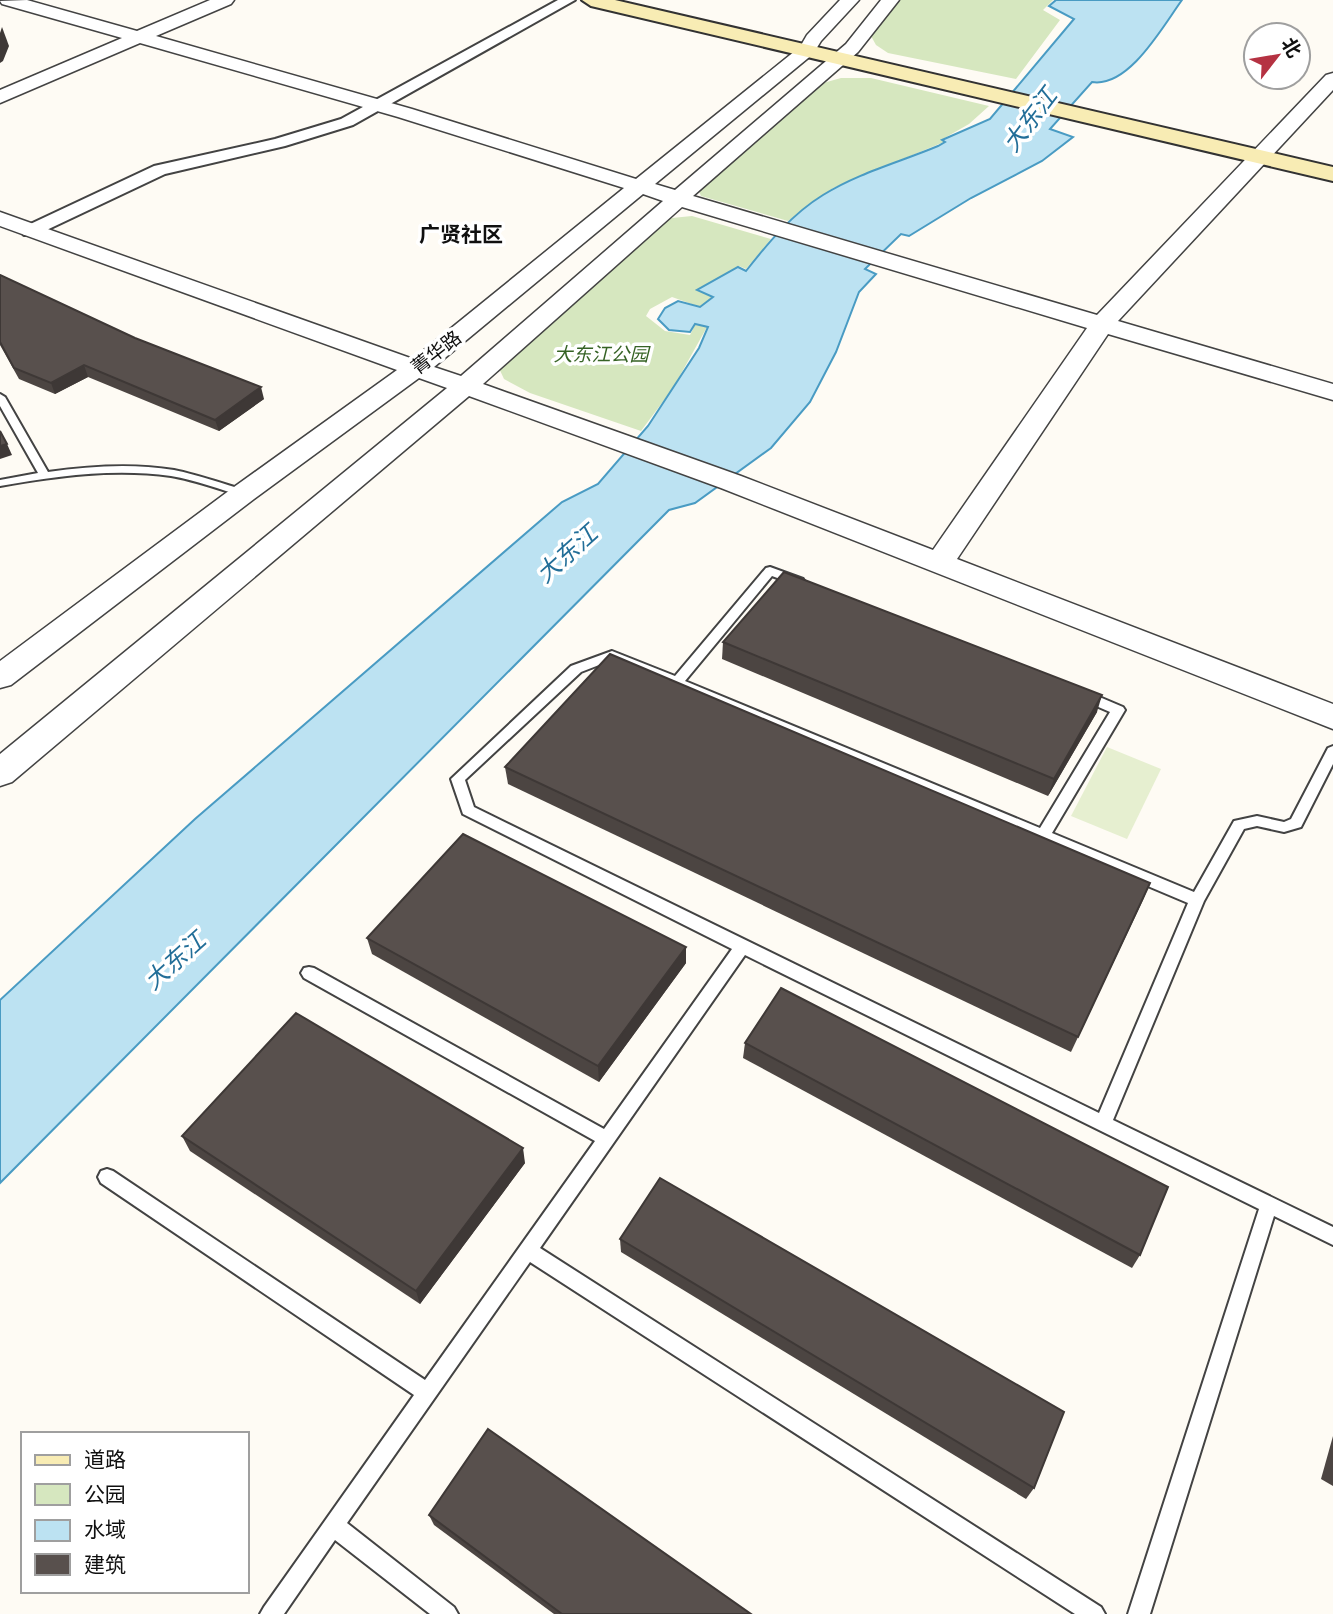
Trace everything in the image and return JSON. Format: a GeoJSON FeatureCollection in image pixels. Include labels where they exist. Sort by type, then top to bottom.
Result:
{"type":"FeatureCollection","features":[{"type":"Feature","properties":{"kind":"main road"},"geometry":{"type":"LineString","coordinates":[[591,0],[846,52],[1265,152],[1333,174]]}},
{"type":"Feature","properties":{"kind":"main road"},"geometry":{"type":"LineString","coordinates":[[649,0],[810,45]]}},
{"type":"Feature","properties":{"kind":"main road"},"geometry":{"type":"LineString","coordinates":[[1265,152],[1333,161]]}},
{"type":"Feature","properties":{"kind":"street"},"geometry":{"type":"LineString","coordinates":[[8,0],[380,106],[763,225],[1333,392]]}},
{"type":"Feature","properties":{"kind":"street"},"geometry":{"type":"LineString","coordinates":[[0,97],[225,0]]}},
{"type":"Feature","properties":{"kind":"street"},"geometry":{"type":"LineString","coordinates":[[30,231],[160,170],[316,133],[347,122],[568,0]]}},
{"type":"Feature","properties":{"kind":"street","name":"菁华路"},"geometry":{"type":"LineString","coordinates":[[0,677],[244,493],[417,368],[642,187],[810,45],[850,0]]}},
{"type":"Feature","properties":{"kind":"street"},"geometry":{"type":"LineString","coordinates":[[0,773],[463,388],[846,52],[890,0]]}},
{"type":"Feature","properties":{"kind":"street"},"geometry":{"type":"LineString","coordinates":[[939,564],[1102,324],[1333,79]]}},
{"type":"Feature","properties":{"kind":"street"},"geometry":{"type":"LineString","coordinates":[[0,219],[417,368],[463,388],[731,482],[1333,717]]}},
{"type":"Feature","properties":{"kind":"lane"},"geometry":{"type":"LineString","coordinates":[[0,397],[44,474]]}},
{"type":"Feature","properties":{"kind":"lane"},"geometry":{"type":"LineString","coordinates":[[0,483],[44,474],[113,470],[172,473],[244,493]]}},
{"type":"Feature","properties":{"kind":"lane"},"geometry":{"type":"LineString","coordinates":[[678,681],[770,570],[809,586]]}},
{"type":"Feature","properties":{"kind":"lane"},"geometry":{"type":"LineString","coordinates":[[1197,900],[612,655],[576,668],[457,779],[468,810],[1333,1236]]}},
{"type":"Feature","properties":{"kind":"lane"},"geometry":{"type":"LineString","coordinates":[[1044,834],[1118,710],[1066,689]]}},
{"type":"Feature","properties":{"kind":"lane"},"geometry":{"type":"LineString","coordinates":[[1103,1124],[1197,900],[1239,825],[1257,821],[1284,827],[1296,823],[1333,751]]}},
{"type":"Feature","properties":{"kind":"lane"},"geometry":{"type":"LineString","coordinates":[[271,1614],[742,947]]}},
{"type":"Feature","properties":{"kind":"lane"},"geometry":{"type":"LineString","coordinates":[[309,973],[607,1139]]}},
{"type":"Feature","properties":{"kind":"lane"},"geometry":{"type":"LineString","coordinates":[[107,1177],[427,1393]]}},
{"type":"Feature","properties":{"kind":"lane"},"geometry":{"type":"LineString","coordinates":[[1139,1614],[1269,1205]]}},
{"type":"Feature","properties":{"kind":"lane"},"geometry":{"type":"LineString","coordinates":[[528,1250],[1094,1614]]}},
{"type":"Feature","properties":{"kind":"lane"},"geometry":{"type":"LineString","coordinates":[[334,1526],[447,1614]]}},
{"type":"Feature","properties":{"kind":"green space"},"geometry":{"type":"Polygon","coordinates":[[[899,0],[1053,0],[1043,10],[1060,20],[1016,79],[888,53],[876,45],[871,36],[899,0]]]}},
{"type":"Feature","properties":{"kind":"green space"},"geometry":{"type":"Polygon","coordinates":[[[841,78],[871,78],[989,106],[969,124],[941,140],[944,142],[833,188],[788,221],[701,196],[698,189],[816,85],[841,78]]]}},
{"type":"Feature","properties":{"kind":"green space","name":"大东江公园"},"geometry":{"type":"Polygon","coordinates":[[[692,216],[771,239],[746,269],[739,266],[697,290],[713,296],[700,307],[672,297],[650,309],[646,316],[665,331],[690,335],[695,325],[707,327],[673,388],[641,431],[530,393],[504,379],[497,364],[657,224],[672,218],[692,216]]]}},
{"type":"Feature","properties":{"kind":"green space"},"geometry":{"type":"Polygon","coordinates":[[[1107,747],[1161,769],[1127,839],[1071,816],[1107,747]]]}},
{"type":"Feature","properties":{"kind":"water","name":"大东江"},"geometry":{"type":"Polygon","coordinates":[[[1056,0],[1182,0],[1132,66],[1106,81],[1092,82],[1050,129],[1073,137],[1042,161],[971,198],[909,236],[901,234],[865,269],[876,274],[859,292],[836,352],[810,402],[771,448],[695,503],[669,510],[0,1183],[0,1000],[195,819],[562,502],[598,484],[648,426],[699,348],[708,327],[695,324],[690,332],[669,330],[658,319],[665,308],[678,301],[700,307],[713,297],[697,290],[738,267],[746,271],[791,220],[836,187],[938,146],[945,142],[942,140],[990,119],[1074,19],[1049,6],[1056,0]]]}},
{"type":"Feature","properties":{"kind":"building"},"geometry":{"type":"Polygon","coordinates":[[[0,275],[135,338],[261,387],[215,420],[84,365],[51,383],[14,368],[0,342],[0,275]]]}},
{"type":"Feature","properties":{"kind":"building"},"geometry":{"type":"Polygon","coordinates":[[[0,431],[7,444],[0,446],[0,431]]]}},
{"type":"Feature","properties":{"kind":"building"},"geometry":{"type":"Polygon","coordinates":[[[784,572],[1102,695],[1054,779],[723,642],[784,572]]]}},
{"type":"Feature","properties":{"kind":"building"},"geometry":{"type":"Polygon","coordinates":[[[610,654],[1150,883],[1078,1037],[505,767],[610,654]]]}},
{"type":"Feature","properties":{"kind":"building"},"geometry":{"type":"Polygon","coordinates":[[[463,834],[686,947],[598,1066],[367,938],[463,834]]]}},
{"type":"Feature","properties":{"kind":"building"},"geometry":{"type":"Polygon","coordinates":[[[781,988],[1168,1187],[1140,1255],[745,1043],[781,988]]]}},
{"type":"Feature","properties":{"kind":"building"},"geometry":{"type":"Polygon","coordinates":[[[296,1013],[523,1148],[416,1291],[182,1136],[296,1013]]]}},
{"type":"Feature","properties":{"kind":"building"},"geometry":{"type":"Polygon","coordinates":[[[660,1178],[1064,1412],[1034,1488],[620,1239],[660,1178]]]}},
{"type":"Feature","properties":{"kind":"building"},"geometry":{"type":"Polygon","coordinates":[[[488,1429],[751,1614],[562,1614],[429,1515],[488,1429]]]}},
{"type":"Feature","properties":{"kind":"district","name":"广贤社区"},"geometry":{"type":"Point","coordinates":[461,235]}}]}
